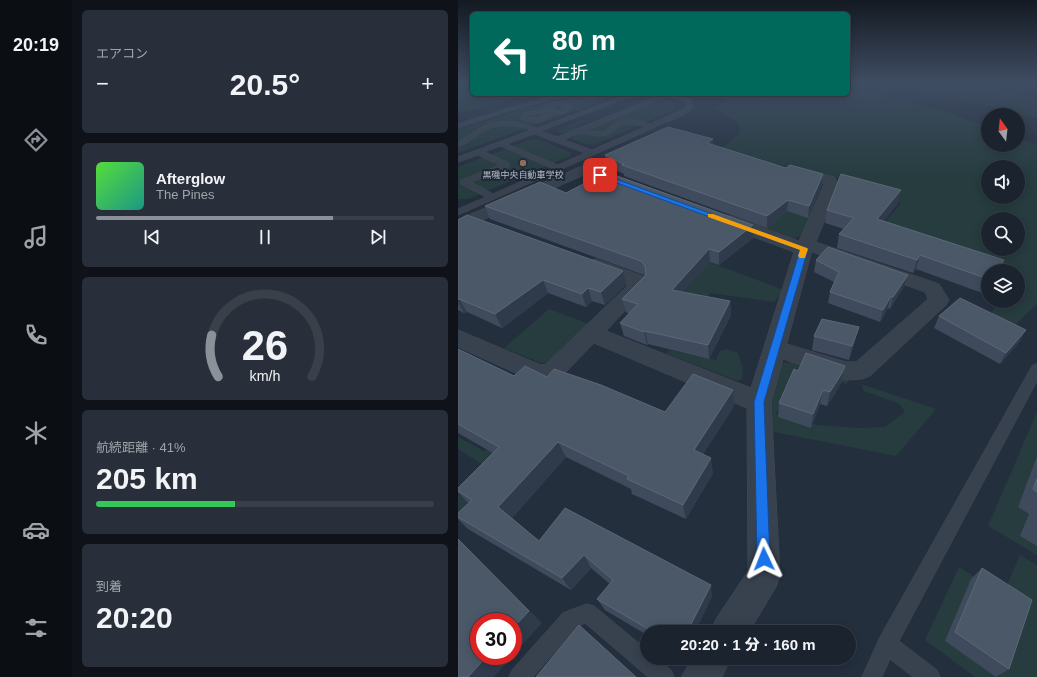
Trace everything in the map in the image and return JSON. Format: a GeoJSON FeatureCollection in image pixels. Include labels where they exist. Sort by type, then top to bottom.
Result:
{"type":"FeatureCollection","features":[{"type":"Feature","properties":{"kind":"street"},"geometry":{"type":"LineString","coordinates":[[463,220],[586,170],[657,130]]}},
{"type":"Feature","properties":{"kind":"street"},"geometry":{"type":"LineString","coordinates":[[733,625],[764,575],[759,402],[805,247],[832,184],[829,180],[779,167]]}},
{"type":"Feature","properties":{"kind":"street"},"geometry":{"type":"LineString","coordinates":[[586,170],[644,191]]}},
{"type":"Feature","properties":{"kind":"street"},"geometry":{"type":"LineString","coordinates":[[710,215],[932,288],[940,300],[862,370],[846,371],[774,348]]}},
{"type":"Feature","properties":{"kind":"street"},"geometry":{"type":"LineString","coordinates":[[463,220],[495,228]]}},
{"type":"Feature","properties":{"kind":"street"},"geometry":{"type":"LineString","coordinates":[[458,338],[540,375],[554,370],[638,287],[636,280],[577,258]]}},
{"type":"Feature","properties":{"kind":"street"},"geometry":{"type":"LineString","coordinates":[[591,333],[759,402]]}},
{"type":"Feature","properties":{"kind":"street"},"geometry":{"type":"LineString","coordinates":[[701,677],[709,665]]}},
{"type":"Feature","properties":{"kind":"lane"},"geometry":{"type":"LineString","coordinates":[[460,125],[495,115]]}},
{"type":"Feature","properties":{"kind":"lane"},"geometry":{"type":"LineString","coordinates":[[525,115],[523,118],[540,120],[549,115]]}},
{"type":"Feature","properties":{"kind":"lane"},"geometry":{"type":"LineString","coordinates":[[458,160],[577,115]]}},
{"type":"Feature","properties":{"kind":"lane"},"geometry":{"type":"LineString","coordinates":[[557,140],[620,115]]}},
{"type":"Feature","properties":{"kind":"lane"},"geometry":{"type":"LineString","coordinates":[[463,220],[493,197],[592,153],[657,130],[680,115]]}},
{"type":"Feature","properties":{"kind":"lane"},"geometry":{"type":"LineString","coordinates":[[579,131],[590,135],[604,134],[613,130],[616,125],[626,122],[640,123],[657,130]]}},
{"type":"Feature","properties":{"kind":"lane"},"geometry":{"type":"LineString","coordinates":[[458,144],[469,139],[484,128],[502,124],[519,124],[592,153]]}},
{"type":"Feature","properties":{"kind":"lane"},"geometry":{"type":"LineString","coordinates":[[501,144],[558,168]]}},
{"type":"Feature","properties":{"kind":"lane"},"geometry":{"type":"LineString","coordinates":[[528,155],[541,150]]}},
{"type":"Feature","properties":{"kind":"lane"},"geometry":{"type":"LineString","coordinates":[[478,152],[506,165],[464,182],[493,197]]}},
{"type":"Feature","properties":{"kind":"lane"},"geometry":{"type":"LineString","coordinates":[[872,677],[887,644],[1037,369]]}},
{"type":"Feature","properties":{"kind":"lane"},"geometry":{"type":"LineString","coordinates":[[519,677],[570,620],[587,613],[664,677]]}},
{"type":"Feature","properties":{"kind":"lane"},"geometry":{"type":"LineString","coordinates":[[887,644],[930,677]]}},
{"type":"Feature","properties":{"kind":"green space"},"geometry":{"type":"Polygon","coordinates":[[[505,115],[564,115],[458,153],[458,130],[505,115]]]}},
{"type":"Feature","properties":{"kind":"green space"},"geometry":{"type":"Polygon","coordinates":[[[627,115],[663,115],[596,144],[589,145],[572,139],[573,136],[627,115]]]}},
{"type":"Feature","properties":{"kind":"green space"},"geometry":{"type":"Polygon","coordinates":[[[725,115],[954,115],[981,124],[981,152],[1025,152],[1025,141],[1037,145],[1037,304],[1015,325],[991,314],[994,308],[1025,308],[1025,264],[981,265],[880,228],[901,203],[843,186],[838,179],[776,164],[761,165],[718,150],[740,133],[738,123],[725,115]]]}},
{"type":"Feature","properties":{"kind":"green space"},"geometry":{"type":"Polygon","coordinates":[[[1025,115],[1025,115],[1037,115],[1037,118],[1025,115]]]}},
{"type":"Feature","properties":{"kind":"green space"},"geometry":{"type":"Polygon","coordinates":[[[583,120],[588,121],[575,126],[579,128],[574,131],[568,133],[557,132],[558,129],[583,120]]]}},
{"type":"Feature","properties":{"kind":"green space"},"geometry":{"type":"Polygon","coordinates":[[[538,139],[571,153],[570,156],[468,199],[458,199],[458,167],[529,140],[538,139]]]}},
{"type":"Feature","properties":{"kind":"green space"},"geometry":{"type":"Polygon","coordinates":[[[767,200],[811,212],[802,236],[793,238],[740,219],[767,200]]]}},
{"type":"Feature","properties":{"kind":"green space"},"geometry":{"type":"Polygon","coordinates":[[[701,259],[784,290],[774,302],[710,293],[705,300],[683,297],[701,259]]]}},
{"type":"Feature","properties":{"kind":"green space"},"geometry":{"type":"Polygon","coordinates":[[[549,309],[589,324],[550,362],[541,363],[504,348],[549,309]]]}},
{"type":"Feature","properties":{"kind":"green space"},"geometry":{"type":"Polygon","coordinates":[[[726,349],[738,353],[743,368],[742,379],[738,381],[667,354],[669,350],[716,360],[720,351],[726,349]]]}},
{"type":"Feature","properties":{"kind":"green space"},"geometry":{"type":"Polygon","coordinates":[[[790,362],[848,380],[847,384],[800,370],[776,414],[817,425],[860,428],[885,427],[905,412],[900,404],[864,391],[861,384],[936,409],[896,456],[774,432],[768,414],[777,368],[782,363],[790,362]]]}},
{"type":"Feature","properties":{"kind":"green space"},"geometry":{"type":"Polygon","coordinates":[[[1037,412],[1037,456],[1018,507],[1037,518],[1037,555],[988,526],[1037,412]]]}},
{"type":"Feature","properties":{"kind":"green space"},"geometry":{"type":"Polygon","coordinates":[[[515,424],[503,464],[458,513],[458,488],[483,465],[458,449],[458,437],[484,451],[515,424]]]}},
{"type":"Feature","properties":{"kind":"green space"},"geometry":{"type":"Polygon","coordinates":[[[1020,555],[1037,565],[1037,677],[975,677],[925,640],[959,567],[1003,595],[1020,555]]]}},
{"type":"Feature","properties":{"kind":"building"},"geometry":{"type":"Polygon","coordinates":[[[668,127],[713,139],[707,143],[786,168],[790,165],[823,174],[809,206],[788,200],[767,216],[622,165],[624,164],[605,155],[668,127]]]}},
{"type":"Feature","properties":{"kind":"building"},"geometry":{"type":"Polygon","coordinates":[[[606,172],[753,225],[719,252],[709,249],[672,290],[730,301],[708,345],[644,332],[620,323],[638,304],[622,299],[646,275],[645,266],[641,261],[485,206],[540,182],[566,193],[606,172]]]}},
{"type":"Feature","properties":{"kind":"building"},"geometry":{"type":"Polygon","coordinates":[[[841,174],[901,190],[877,219],[981,253],[981,256],[992,256],[1004,260],[1001,264],[981,264],[981,277],[920,255],[917,260],[839,234],[854,218],[827,210],[841,174]]]}},
{"type":"Feature","properties":{"kind":"building"},"geometry":{"type":"Polygon","coordinates":[[[467,215],[623,271],[601,292],[588,288],[582,294],[543,280],[495,314],[459,299],[458,300],[458,220],[467,215]]]}},
{"type":"Feature","properties":{"kind":"building"},"geometry":{"type":"Polygon","coordinates":[[[828,247],[908,275],[893,297],[891,296],[883,310],[830,292],[839,272],[816,260],[828,247]]]}},
{"type":"Feature","properties":{"kind":"building"},"geometry":{"type":"Polygon","coordinates":[[[960,298],[1026,330],[1006,353],[939,316],[960,298]]]}},
{"type":"Feature","properties":{"kind":"building"},"geometry":{"type":"Polygon","coordinates":[[[822,319],[859,327],[852,346],[814,336],[822,319]]]}},
{"type":"Feature","properties":{"kind":"building"},"geometry":{"type":"Polygon","coordinates":[[[458,349],[514,376],[525,366],[547,377],[554,369],[601,385],[665,412],[693,374],[733,390],[694,450],[711,458],[683,505],[627,479],[629,476],[558,442],[498,507],[539,541],[565,508],[711,585],[691,625],[641,625],[597,599],[613,580],[584,555],[562,578],[458,517],[458,513],[472,500],[458,491],[458,488],[499,447],[458,424],[458,349]]]}},
{"type":"Feature","properties":{"kind":"building"},"geometry":{"type":"Polygon","coordinates":[[[806,353],[845,366],[830,392],[823,390],[813,414],[779,403],[794,369],[798,371],[806,353]]]}},
{"type":"Feature","properties":{"kind":"building"},"geometry":{"type":"Polygon","coordinates":[[[1037,479],[1037,492],[1033,489],[1037,479]]]}},
{"type":"Feature","properties":{"kind":"building"},"geometry":{"type":"Polygon","coordinates":[[[458,539],[529,611],[522,618],[522,613],[470,613],[470,665],[479,665],[468,677],[458,677],[458,539]]]}},
{"type":"Feature","properties":{"kind":"building"},"geometry":{"type":"Polygon","coordinates":[[[982,568],[1032,600],[1009,669],[955,632],[982,568]]]}},
{"type":"Feature","properties":{"kind":"building"},"geometry":{"type":"Polygon","coordinates":[[[579,625],[636,677],[536,677],[579,625]]]}},
{"type":"Feature","properties":{"kind":"slow traffic"},"geometry":{"type":"LineString","coordinates":[[710,215],[804,249],[802,256]]}},
{"type":"Feature","properties":{"kind":"place","name":"黒磯中央自動車学校"},"geometry":{"type":"Point","coordinates":[523,163]}},
{"type":"Feature","properties":{"kind":"route"},"geometry":{"type":"LineString","coordinates":[[600,175],[804,249],[759,402],[764,559]]}}]}
